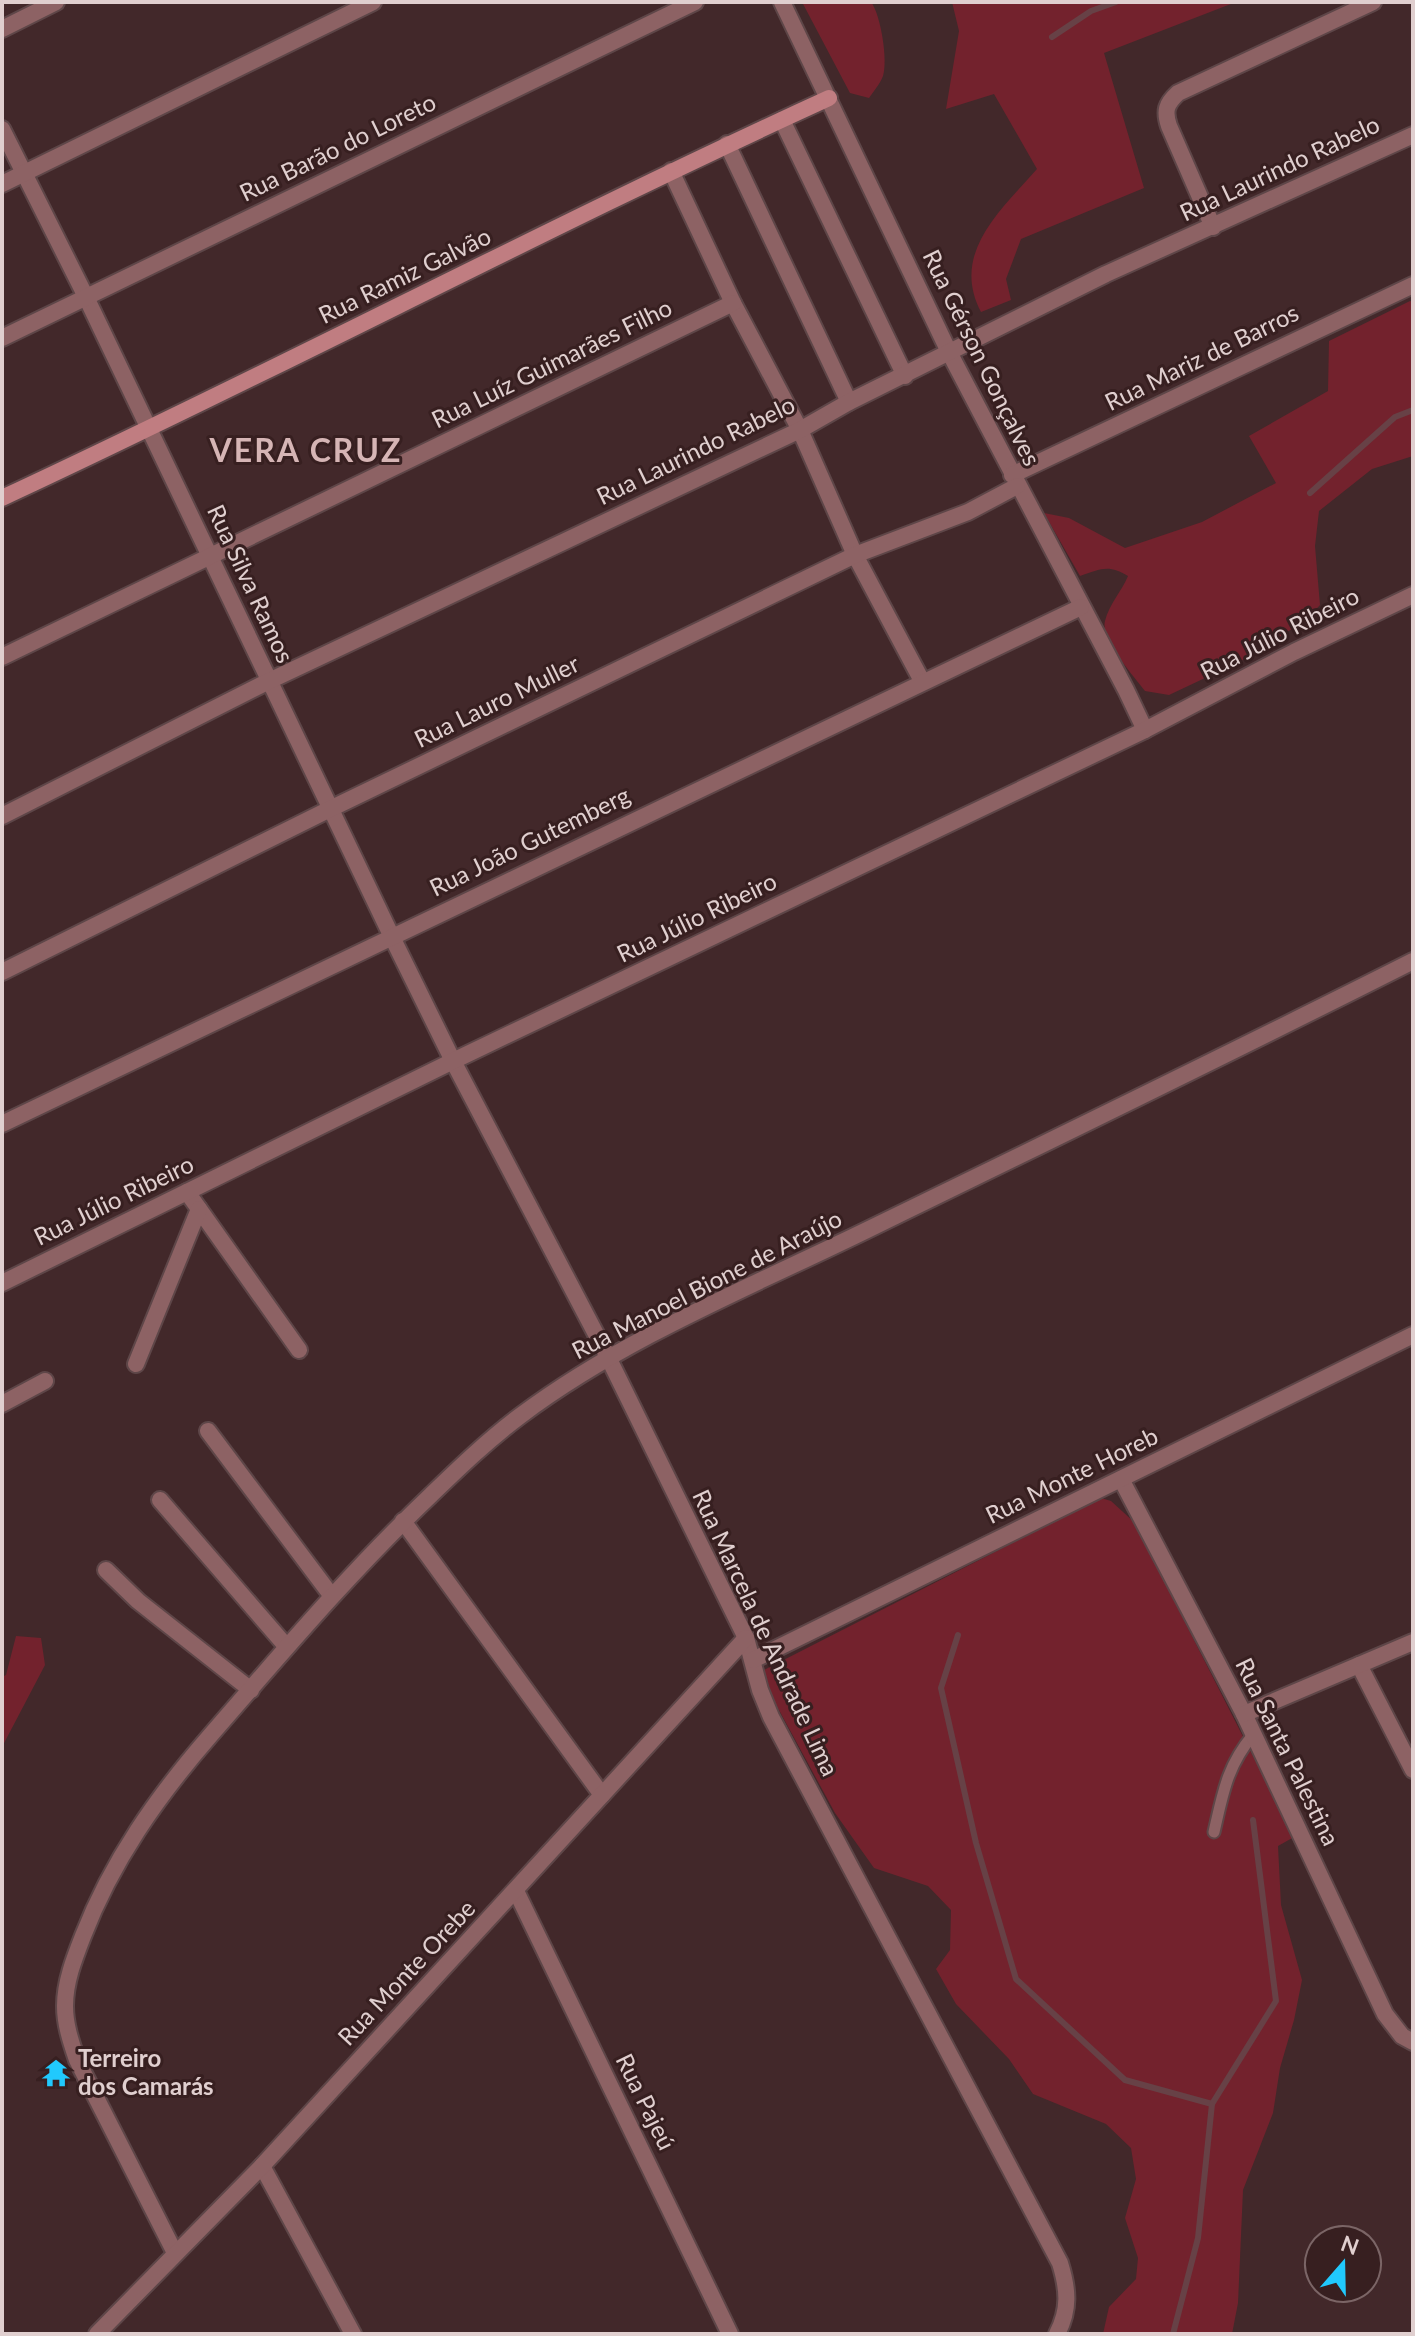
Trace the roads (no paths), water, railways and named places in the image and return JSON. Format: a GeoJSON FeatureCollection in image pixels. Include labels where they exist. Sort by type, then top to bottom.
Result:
{"type":"FeatureCollection","features":[{"type":"Feature","properties":{"kind":"street"},"geometry":{"type":"LineString","coordinates":[[2,29],[56,2]]}},
{"type":"Feature","properties":{"kind":"street"},"geometry":{"type":"LineString","coordinates":[[2,184],[373,2]]}},
{"type":"Feature","properties":{"kind":"street","name":"Rua Barão do Loreto"},"geometry":{"type":"LineString","coordinates":[[2,338],[695,2]]}},
{"type":"Feature","properties":{"kind":"street","name":"Rua Gérson Gonçalves"},"geometry":{"type":"LineString","coordinates":[[782,2],[949,352],[1145,730]]}},
{"type":"Feature","properties":{"kind":"street"},"geometry":{"type":"LineString","coordinates":[[1213,227],[1169,126],[1166,106],[1170,100],[1178,93],[1373,2]]}},
{"type":"Feature","properties":{"kind":"street","name":"Rua Ramiz Galvão"},"geometry":{"type":"LineString","coordinates":[[2,498],[150,429],[671,171],[829,98]]}},
{"type":"Feature","properties":{"kind":"street"},"geometry":{"type":"LineString","coordinates":[[782,120],[905,376]]}},
{"type":"Feature","properties":{"kind":"street","name":"Rua Silva Ramos"},"geometry":{"type":"LineString","coordinates":[[2,129],[150,429],[453,1061]]}},
{"type":"Feature","properties":{"kind":"street","name":"Rua Laurindo Rabelo"},"geometry":{"type":"LineString","coordinates":[[2,816],[269,681],[800,430],[849,402],[1106,274],[1413,135]]}},
{"type":"Feature","properties":{"kind":"street"},"geometry":{"type":"LineString","coordinates":[[727,144],[849,402]]}},
{"type":"Feature","properties":{"kind":"street"},"geometry":{"type":"LineString","coordinates":[[671,171],[733,303],[800,430],[855,555],[922,681]]}},
{"type":"Feature","properties":{"kind":"street","name":"Rua Mariz de Barros"},"geometry":{"type":"LineString","coordinates":[[1015,481],[1413,285]]}},
{"type":"Feature","properties":{"kind":"street","name":"Rua Luíz Guimarães Filho"},"geometry":{"type":"LineString","coordinates":[[2,657],[733,303]]}},
{"type":"Feature","properties":{"kind":"street","name":"Rua Lauro Muller"},"geometry":{"type":"LineString","coordinates":[[2,972],[855,555],[968,512],[1015,481]]}},
{"type":"Feature","properties":{"kind":"street","name":"Rua Júlio Ribeiro"},"geometry":{"type":"LineString","coordinates":[[2,1283],[453,1061],[1145,730],[1294,652],[1413,595]]}},
{"type":"Feature","properties":{"kind":"street","name":"Rua João Gutemberg"},"geometry":{"type":"LineString","coordinates":[[2,1124],[1081,607]]}},
{"type":"Feature","properties":{"kind":"street","name":"Rua Manoel Bione de Araújo"},"geometry":{"type":"LineString","coordinates":[[175,2253],[77,2060],[68,2033],[65,2007],[68,1979],[94,1906],[116,1864],[182,1769],[331,1595],[466,1461],[516,1419],[608,1357],[1174,1082],[1413,961]]}},
{"type":"Feature","properties":{"kind":"street","name":"Rua Marcela de Andrade Lima"},"geometry":{"type":"LineString","coordinates":[[453,1061],[608,1357],[746,1638],[771,1717],[1060,2263],[1068,2299],[1066,2314],[1057,2334]]}},
{"type":"Feature","properties":{"kind":"street"},"geometry":{"type":"LineString","coordinates":[[187,1192],[299,1350]]}},
{"type":"Feature","properties":{"kind":"street"},"geometry":{"type":"LineString","coordinates":[[136,1364],[199,1209]]}},
{"type":"Feature","properties":{"kind":"street","name":"Rua Monte Horeb"},"geometry":{"type":"LineString","coordinates":[[753,1660],[1413,1335]]}},
{"type":"Feature","properties":{"kind":"street"},"geometry":{"type":"LineString","coordinates":[[2,1404],[45,1381]]}},
{"type":"Feature","properties":{"kind":"street"},"geometry":{"type":"LineString","coordinates":[[208,1431],[331,1595]]}},
{"type":"Feature","properties":{"kind":"street","name":"Rua Santa Palestina"},"geometry":{"type":"LineString","coordinates":[[1121,1479],[1244,1714],[1385,2014],[1402,2036],[1412,2042]]}},
{"type":"Feature","properties":{"kind":"street"},"geometry":{"type":"LineString","coordinates":[[160,1500],[286,1646]]}},
{"type":"Feature","properties":{"kind":"street"},"geometry":{"type":"LineString","coordinates":[[403,1521],[602,1795]]}},
{"type":"Feature","properties":{"kind":"street"},"geometry":{"type":"LineString","coordinates":[[106,1570],[138,1601],[251,1690]]}},
{"type":"Feature","properties":{"kind":"street","name":"Rua Monte Orebe"},"geometry":{"type":"LineString","coordinates":[[97,2334],[262,2166],[746,1638]]}},
{"type":"Feature","properties":{"kind":"street"},"geometry":{"type":"LineString","coordinates":[[1244,1714],[1413,1642]]}},
{"type":"Feature","properties":{"kind":"street"},"geometry":{"type":"LineString","coordinates":[[1359,1665],[1413,1770]]}},
{"type":"Feature","properties":{"kind":"street","name":"Rua Pajeú"},"geometry":{"type":"LineString","coordinates":[[516,1891],[730,2334]]}},
{"type":"Feature","properties":{"kind":"street"},"geometry":{"type":"LineString","coordinates":[[262,2166],[353,2334]]}},
{"type":"Feature","properties":{"kind":"lane"},"geometry":{"type":"LineString","coordinates":[[1214,1832],[1227,1777],[1238,1753],[1253,1735]]}},
{"type":"Feature","properties":{"kind":"waterway"},"geometry":{"type":"LineString","coordinates":[[1052,37],[1091,11],[1116,2]]}},
{"type":"Feature","properties":{"kind":"waterway"},"geometry":{"type":"LineString","coordinates":[[1310,493],[1395,417],[1413,410]]}},
{"type":"Feature","properties":{"kind":"waterway"},"geometry":{"type":"LineString","coordinates":[[958,1635],[941,1688],[976,1843],[1016,1979],[1125,2080],[1212,2104]]}},
{"type":"Feature","properties":{"kind":"waterway"},"geometry":{"type":"LineString","coordinates":[[1173,2334],[1198,2238],[1212,2104],[1276,2001],[1253,1820]]}},
{"type":"Feature","properties":{"kind":"place","name":"Terreiro dos Camarás"},"geometry":{"type":"Point","coordinates":[56,2073]}},
{"type":"Feature","properties":{"kind":"district","name":"VERA CRUZ"},"geometry":{"type":"Point","coordinates":[306,451]}}]}
